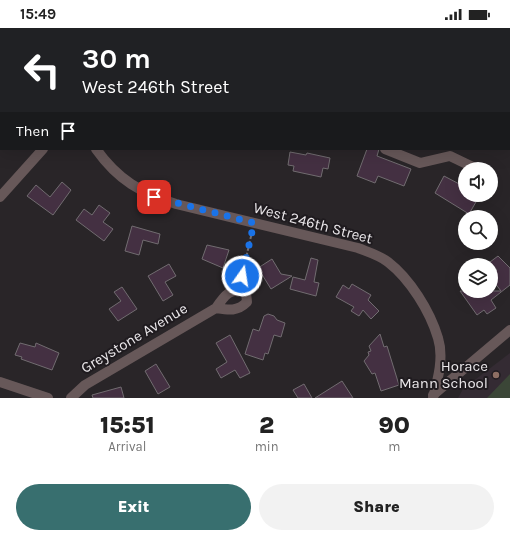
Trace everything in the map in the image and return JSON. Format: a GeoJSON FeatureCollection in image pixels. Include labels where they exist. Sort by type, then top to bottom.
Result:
{"type":"FeatureCollection","features":[{"type":"Feature","properties":{"kind":"street"},"geometry":{"type":"LineString","coordinates":[[0,197],[42,150]]}},
{"type":"Feature","properties":{"kind":"street","name":"West 246th Street"},"geometry":{"type":"LineString","coordinates":[[97,150],[109,166],[136,188],[176,204],[373,253],[387,261],[400,272],[421,301],[438,338],[439,372],[432,397]]}},
{"type":"Feature","properties":{"kind":"street"},"geometry":{"type":"LineString","coordinates":[[388,150],[420,163],[451,152],[466,162]]}},
{"type":"Feature","properties":{"kind":"street"},"geometry":{"type":"LineString","coordinates":[[216,308],[230,310],[241,308],[246,302],[246,293],[239,289]]}},
{"type":"Feature","properties":{"kind":"street","name":"Greystone Avenue"},"geometry":{"type":"LineString","coordinates":[[71,398],[86,385],[216,308],[222,298],[230,291],[239,289]]}},
{"type":"Feature","properties":{"kind":"street"},"geometry":{"type":"LineString","coordinates":[[432,397],[510,330]]}},
{"type":"Feature","properties":{"kind":"street"},"geometry":{"type":"LineString","coordinates":[[0,382],[48,398]]}},
{"type":"Feature","properties":{"kind":"path"},"geometry":{"type":"LineString","coordinates":[[239,289],[254,223]]}},
{"type":"Feature","properties":{"kind":"shaded area","name":"Horace Mann School"},"geometry":{"type":"Polygon","coordinates":[[[510,353],[510,398],[458,398],[463,389],[510,353]]]}},
{"type":"Feature","properties":{"kind":"green space"},"geometry":{"type":"Polygon","coordinates":[[[510,374],[510,398],[487,398],[510,374]]]}},
{"type":"Feature","properties":{"kind":"building"},"geometry":{"type":"Polygon","coordinates":[[[367,150],[379,150],[377,156],[411,169],[404,186],[378,176],[375,183],[357,176],[367,150]]]}},
{"type":"Feature","properties":{"kind":"building"},"geometry":{"type":"Polygon","coordinates":[[[290,152],[306,155],[307,153],[330,158],[328,169],[323,168],[321,177],[293,171],[294,166],[288,165],[290,152]]]}},
{"type":"Feature","properties":{"kind":"building"},"geometry":{"type":"Polygon","coordinates":[[[444,176],[458,183],[458,202],[476,202],[471,210],[463,210],[435,193],[444,176]]]}},
{"type":"Feature","properties":{"kind":"building"},"geometry":{"type":"Polygon","coordinates":[[[62,182],[71,190],[53,215],[27,196],[36,185],[50,197],[62,182]]]}},
{"type":"Feature","properties":{"kind":"building"},"geometry":{"type":"Polygon","coordinates":[[[99,205],[110,213],[103,222],[113,229],[104,241],[76,220],[84,209],[92,215],[99,205]]]}},
{"type":"Feature","properties":{"kind":"building"},"geometry":{"type":"Polygon","coordinates":[[[132,226],[160,234],[158,244],[143,240],[139,255],[125,251],[132,226]]]}},
{"type":"Feature","properties":{"kind":"building"},"geometry":{"type":"Polygon","coordinates":[[[207,245],[229,250],[223,268],[202,259],[207,245]]]}},
{"type":"Feature","properties":{"kind":"building"},"geometry":{"type":"Polygon","coordinates":[[[498,256],[510,268],[510,285],[498,294],[498,291],[501,291],[498,287],[498,258],[495,258],[498,256]]]}},
{"type":"Feature","properties":{"kind":"building"},"geometry":{"type":"Polygon","coordinates":[[[311,258],[318,260],[314,282],[319,283],[316,296],[290,289],[293,277],[305,280],[311,258]]]}},
{"type":"Feature","properties":{"kind":"building"},"geometry":{"type":"Polygon","coordinates":[[[272,259],[281,274],[292,276],[271,289],[258,268],[272,259]]]}},
{"type":"Feature","properties":{"kind":"building"},"geometry":{"type":"Polygon","coordinates":[[[169,264],[176,276],[165,282],[173,295],[163,301],[148,276],[169,264]]]}},
{"type":"Feature","properties":{"kind":"building"},"geometry":{"type":"Polygon","coordinates":[[[352,284],[371,295],[368,300],[379,311],[371,319],[363,310],[359,316],[351,311],[354,307],[336,297],[343,285],[349,289],[352,284]]]}},
{"type":"Feature","properties":{"kind":"building"},"geometry":{"type":"Polygon","coordinates":[[[122,287],[137,309],[118,321],[109,309],[121,301],[114,292],[122,287]]]}},
{"type":"Feature","properties":{"kind":"building"},"geometry":{"type":"Polygon","coordinates":[[[465,298],[494,298],[491,300],[496,308],[487,314],[484,310],[477,315],[465,298]]]}},
{"type":"Feature","properties":{"kind":"building"},"geometry":{"type":"Polygon","coordinates":[[[268,314],[285,323],[281,337],[274,335],[268,354],[265,353],[263,360],[245,354],[253,329],[259,331],[264,316],[268,314]]]}},
{"type":"Feature","properties":{"kind":"building"},"geometry":{"type":"Polygon","coordinates":[[[380,334],[384,347],[387,346],[399,385],[381,391],[375,373],[372,374],[364,361],[369,355],[368,352],[371,351],[369,346],[380,334]]]}},
{"type":"Feature","properties":{"kind":"building"},"geometry":{"type":"Polygon","coordinates":[[[230,335],[250,373],[240,378],[235,370],[221,378],[216,369],[227,362],[216,343],[230,335]]]}},
{"type":"Feature","properties":{"kind":"building"},"geometry":{"type":"Polygon","coordinates":[[[20,343],[35,347],[36,343],[59,353],[52,370],[21,359],[22,357],[15,355],[20,343]]]}},
{"type":"Feature","properties":{"kind":"building"},"geometry":{"type":"Polygon","coordinates":[[[156,364],[170,387],[158,394],[145,371],[156,364]]]}},
{"type":"Feature","properties":{"kind":"building"},"geometry":{"type":"Polygon","coordinates":[[[342,381],[353,398],[315,398],[342,381]]]}},
{"type":"Feature","properties":{"kind":"building"},"geometry":{"type":"Polygon","coordinates":[[[304,384],[312,398],[298,398],[293,390],[304,384]]]}},
{"type":"Feature","properties":{"kind":"building"},"geometry":{"type":"Polygon","coordinates":[[[121,387],[124,398],[93,398],[92,395],[121,387]]]}},
{"type":"Feature","properties":{"kind":"place","name":"Horace Mann School"},"geometry":{"type":"Point","coordinates":[496,375]}},
{"type":"Feature","properties":{"kind":"route"},"geometry":{"type":"LineString","coordinates":[[154,197],[176,204],[254,223],[242,276]]}}]}
